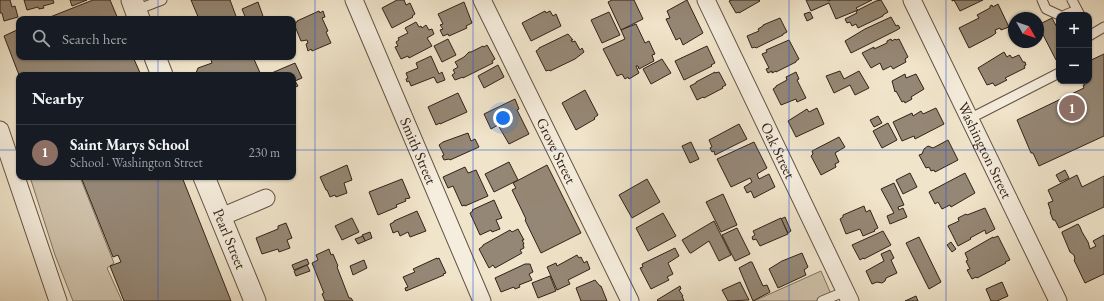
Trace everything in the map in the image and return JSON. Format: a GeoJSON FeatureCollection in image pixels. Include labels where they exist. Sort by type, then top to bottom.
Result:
{"type":"FeatureCollection","features":[{"type":"Feature","properties":{"kind":"street","name":"Smith Street"},"geometry":{"type":"LineString","coordinates":[[354,0],[482,301]]}},
{"type":"Feature","properties":{"kind":"street","name":"Grove Street"},"geometry":{"type":"LineString","coordinates":[[482,0],[630,301]]}},
{"type":"Feature","properties":{"kind":"street","name":"Oak Street"},"geometry":{"type":"LineString","coordinates":[[706,0],[848,296]]}},
{"type":"Feature","properties":{"kind":"street","name":"Washington Street"},"geometry":{"type":"LineString","coordinates":[[912,0],[1058,301]]}},
{"type":"Feature","properties":{"kind":"street"},"geometry":{"type":"LineString","coordinates":[[156,60],[161,72]]}},
{"type":"Feature","properties":{"kind":"street"},"geometry":{"type":"LineString","coordinates":[[0,130],[16,177]]}},
{"type":"Feature","properties":{"kind":"street"},"geometry":{"type":"LineString","coordinates":[[17,180],[58,301]]}},
{"type":"Feature","properties":{"kind":"street","name":"Pearl Street"},"geometry":{"type":"LineString","coordinates":[[205,180],[255,301]]}},
{"type":"Feature","properties":{"kind":"street"},"geometry":{"type":"LineString","coordinates":[[221,218],[266,198]]}},
{"type":"Feature","properties":{"kind":"lane"},"geometry":{"type":"LineString","coordinates":[[136,10],[162,0]]}},
{"type":"Feature","properties":{"kind":"lane"},"geometry":{"type":"LineString","coordinates":[[1042,0],[1046,9],[1056,14]]}},
{"type":"Feature","properties":{"kind":"lane"},"geometry":{"type":"LineString","coordinates":[[1072,0],[1079,12]]}},
{"type":"Feature","properties":{"kind":"lane"},"geometry":{"type":"LineString","coordinates":[[1092,33],[1104,27]]}},
{"type":"Feature","properties":{"kind":"lane"},"geometry":{"type":"LineString","coordinates":[[969,119],[1056,75]]}},
{"type":"Feature","properties":{"kind":"lane"},"geometry":{"type":"LineString","coordinates":[[822,301],[848,296]]}},
{"type":"Feature","properties":{"kind":"shaded area"},"geometry":{"type":"Polygon","coordinates":[[[31,180],[81,180],[114,263],[107,268],[122,301],[73,301],[55,255],[31,180]]]}},
{"type":"Feature","properties":{"kind":"shaded area"},"geometry":{"type":"Polygon","coordinates":[[[821,271],[834,301],[754,301],[821,271]]]}},
{"type":"Feature","properties":{"kind":"building"},"geometry":{"type":"Polygon","coordinates":[[[0,0],[10,0],[12,7],[15,6],[18,16],[4,21],[2,13],[0,13],[0,0]]]}},
{"type":"Feature","properties":{"kind":"building"},"geometry":{"type":"Polygon","coordinates":[[[24,0],[53,0],[54,3],[43,6],[44,8],[39,9],[38,7],[27,10],[24,0]]]}},
{"type":"Feature","properties":{"kind":"building"},"geometry":{"type":"Polygon","coordinates":[[[70,0],[87,0],[72,6],[70,0]]]}},
{"type":"Feature","properties":{"kind":"building"},"geometry":{"type":"Polygon","coordinates":[[[93,0],[110,0],[117,16],[53,16],[93,0]]]}},
{"type":"Feature","properties":{"kind":"building"},"geometry":{"type":"Polygon","coordinates":[[[191,0],[230,0],[236,16],[198,16],[191,0]]]}},
{"type":"Feature","properties":{"kind":"building"},"geometry":{"type":"Polygon","coordinates":[[[397,0],[404,0],[406,5],[410,3],[415,14],[412,16],[413,17],[392,28],[382,8],[397,0]]]}},
{"type":"Feature","properties":{"kind":"building"},"geometry":{"type":"Polygon","coordinates":[[[612,0],[634,0],[643,19],[621,30],[608,2],[612,0]]]}},
{"type":"Feature","properties":{"kind":"building"},"geometry":{"type":"Polygon","coordinates":[[[687,0],[703,33],[683,45],[680,38],[676,40],[666,19],[670,18],[667,11],[687,0]]]}},
{"type":"Feature","properties":{"kind":"building"},"geometry":{"type":"Polygon","coordinates":[[[806,0],[872,0],[856,8],[858,10],[836,19],[829,3],[811,11],[806,0]]]}},
{"type":"Feature","properties":{"kind":"building"},"geometry":{"type":"Polygon","coordinates":[[[881,0],[888,12],[883,16],[858,28],[856,24],[852,26],[850,22],[847,23],[845,19],[857,13],[856,11],[881,0]]]}},
{"type":"Feature","properties":{"kind":"building"},"geometry":{"type":"Polygon","coordinates":[[[954,0],[983,0],[960,11],[954,0]]]}},
{"type":"Feature","properties":{"kind":"building"},"geometry":{"type":"Polygon","coordinates":[[[729,1],[760,1],[739,13],[736,13],[729,1]]]}},
{"type":"Feature","properties":{"kind":"building"},"geometry":{"type":"Polygon","coordinates":[[[258,2],[263,16],[245,16],[242,9],[258,2]]]}},
{"type":"Feature","properties":{"kind":"building"},"geometry":{"type":"Polygon","coordinates":[[[464,2],[472,23],[466,26],[467,28],[449,36],[448,34],[443,36],[440,30],[443,29],[440,25],[443,24],[438,14],[464,2]]]}},
{"type":"Feature","properties":{"kind":"building"},"geometry":{"type":"Polygon","coordinates":[[[998,4],[1008,27],[995,30],[996,33],[992,36],[969,48],[959,28],[979,18],[977,15],[990,8],[990,6],[992,5],[993,7],[998,4]]]}},
{"type":"Feature","properties":{"kind":"building"},"geometry":{"type":"Polygon","coordinates":[[[319,11],[320,13],[323,11],[325,17],[322,18],[328,31],[326,32],[331,43],[312,51],[311,49],[308,51],[306,44],[308,43],[307,40],[301,41],[296,29],[297,21],[319,11]]]}},
{"type":"Feature","properties":{"kind":"building"},"geometry":{"type":"Polygon","coordinates":[[[545,11],[546,13],[550,11],[553,16],[556,14],[561,26],[531,41],[522,23],[545,11]]]}},
{"type":"Feature","properties":{"kind":"building"},"geometry":{"type":"Polygon","coordinates":[[[609,12],[620,35],[602,43],[591,20],[609,12]]]}},
{"type":"Feature","properties":{"kind":"building"},"geometry":{"type":"Polygon","coordinates":[[[810,12],[813,18],[807,21],[804,14],[810,12]]]}},
{"type":"Feature","properties":{"kind":"building"},"geometry":{"type":"Polygon","coordinates":[[[891,17],[896,26],[898,25],[900,28],[851,53],[845,41],[865,29],[891,17]]]}},
{"type":"Feature","properties":{"kind":"building"},"geometry":{"type":"Polygon","coordinates":[[[780,18],[787,32],[756,48],[752,48],[747,36],[759,31],[758,29],[763,25],[780,18]]]}},
{"type":"Feature","properties":{"kind":"building"},"geometry":{"type":"Polygon","coordinates":[[[1052,18],[1056,25],[1056,60],[1044,37],[1044,22],[1052,18]]]}},
{"type":"Feature","properties":{"kind":"building"},"geometry":{"type":"Polygon","coordinates":[[[416,22],[419,27],[421,26],[422,28],[426,25],[429,30],[432,29],[434,34],[427,38],[432,46],[409,58],[408,56],[401,59],[395,47],[398,46],[396,42],[399,40],[398,38],[408,33],[405,28],[416,22]]]}},
{"type":"Feature","properties":{"kind":"building"},"geometry":{"type":"Polygon","coordinates":[[[636,24],[645,43],[649,41],[655,54],[652,55],[654,61],[639,69],[638,66],[636,66],[639,73],[629,79],[628,77],[625,79],[622,74],[617,76],[603,49],[625,39],[621,30],[636,24]]]}},
{"type":"Feature","properties":{"kind":"building"},"geometry":{"type":"Polygon","coordinates":[[[16,30],[16,60],[134,60],[140,72],[18,72],[4,36],[16,30]]]}},
{"type":"Feature","properties":{"kind":"building"},"geometry":{"type":"Polygon","coordinates":[[[568,34],[573,40],[571,40],[572,42],[575,41],[580,50],[582,48],[584,52],[575,59],[550,71],[546,71],[536,51],[539,48],[568,34]]]}},
{"type":"Feature","properties":{"kind":"building"},"geometry":{"type":"Polygon","coordinates":[[[448,39],[456,55],[442,62],[434,46],[448,39]]]}},
{"type":"Feature","properties":{"kind":"building"},"geometry":{"type":"Polygon","coordinates":[[[891,39],[892,41],[899,39],[908,57],[905,59],[906,62],[893,69],[891,66],[883,70],[880,63],[871,68],[862,53],[887,43],[887,41],[891,39]]]}},
{"type":"Feature","properties":{"kind":"building"},"geometry":{"type":"Polygon","coordinates":[[[789,40],[799,59],[776,72],[772,73],[772,71],[768,73],[766,69],[769,68],[762,54],[767,52],[766,50],[789,40]]]}},
{"type":"Feature","properties":{"kind":"building"},"geometry":{"type":"Polygon","coordinates":[[[487,45],[495,59],[492,61],[493,63],[463,78],[455,80],[452,75],[455,73],[453,70],[458,67],[455,62],[469,52],[487,45]]]}},
{"type":"Feature","properties":{"kind":"building"},"geometry":{"type":"Polygon","coordinates":[[[707,46],[715,63],[684,80],[675,61],[707,46]]]}},
{"type":"Feature","properties":{"kind":"building"},"geometry":{"type":"Polygon","coordinates":[[[1004,52],[1007,57],[1010,55],[1012,58],[1019,55],[1023,62],[1025,62],[1025,68],[1005,78],[1007,80],[995,86],[993,83],[987,85],[978,68],[1004,52]]]}},
{"type":"Feature","properties":{"kind":"building"},"geometry":{"type":"Polygon","coordinates":[[[1104,54],[1104,136],[1039,166],[1033,153],[1031,153],[1017,120],[1084,88],[1083,85],[1084,84],[1092,84],[1092,60],[1104,54]]]}},
{"type":"Feature","properties":{"kind":"building"},"geometry":{"type":"Polygon","coordinates":[[[431,56],[439,74],[442,72],[445,80],[437,83],[434,77],[411,86],[409,81],[407,82],[406,79],[408,78],[406,73],[418,68],[416,63],[431,56]]]}},
{"type":"Feature","properties":{"kind":"building"},"geometry":{"type":"Polygon","coordinates":[[[662,59],[671,73],[651,84],[643,69],[662,59]]]}},
{"type":"Feature","properties":{"kind":"building"},"geometry":{"type":"Polygon","coordinates":[[[211,60],[254,60],[260,72],[196,72],[198,68],[212,63],[211,60]]]}},
{"type":"Feature","properties":{"kind":"building"},"geometry":{"type":"Polygon","coordinates":[[[295,63],[302,78],[296,81],[296,72],[274,72],[295,63]]]}},
{"type":"Feature","properties":{"kind":"building"},"geometry":{"type":"Polygon","coordinates":[[[498,65],[504,77],[484,88],[478,76],[498,65]]]}},
{"type":"Feature","properties":{"kind":"building"},"geometry":{"type":"Polygon","coordinates":[[[840,71],[844,79],[859,71],[869,88],[855,95],[850,85],[834,93],[826,76],[840,71]]]}},
{"type":"Feature","properties":{"kind":"building"},"geometry":{"type":"Polygon","coordinates":[[[715,72],[719,72],[726,85],[704,98],[703,97],[697,100],[690,86],[715,72]]]}},
{"type":"Feature","properties":{"kind":"building"},"geometry":{"type":"Polygon","coordinates":[[[796,72],[799,79],[797,80],[806,98],[797,102],[796,99],[781,105],[773,89],[787,80],[786,77],[796,72]]]}},
{"type":"Feature","properties":{"kind":"building"},"geometry":{"type":"Polygon","coordinates":[[[905,74],[906,78],[916,74],[924,89],[911,97],[912,99],[905,103],[904,101],[902,102],[896,91],[895,92],[892,81],[905,74]]]}},
{"type":"Feature","properties":{"kind":"building"},"geometry":{"type":"Polygon","coordinates":[[[585,90],[598,115],[594,118],[595,119],[576,130],[562,103],[585,90]]]}},
{"type":"Feature","properties":{"kind":"building"},"geometry":{"type":"Polygon","coordinates":[[[458,93],[467,112],[436,125],[428,107],[458,93]]]}},
{"type":"Feature","properties":{"kind":"building"},"geometry":{"type":"Polygon","coordinates":[[[515,99],[519,109],[517,110],[529,134],[509,144],[498,125],[491,129],[484,114],[515,99]]]}},
{"type":"Feature","properties":{"kind":"building"},"geometry":{"type":"Polygon","coordinates":[[[817,108],[824,124],[796,137],[788,121],[807,109],[809,112],[817,108]]]}},
{"type":"Feature","properties":{"kind":"building"},"geometry":{"type":"Polygon","coordinates":[[[936,108],[944,124],[915,139],[914,136],[902,141],[893,122],[912,113],[913,116],[921,111],[923,114],[936,108]]]}},
{"type":"Feature","properties":{"kind":"building"},"geometry":{"type":"Polygon","coordinates":[[[878,116],[882,123],[874,127],[870,120],[878,116]]]}},
{"type":"Feature","properties":{"kind":"building"},"geometry":{"type":"Polygon","coordinates":[[[888,123],[897,140],[882,148],[873,131],[888,123]]]}},
{"type":"Feature","properties":{"kind":"building"},"geometry":{"type":"Polygon","coordinates":[[[739,124],[747,139],[715,155],[714,151],[712,152],[710,148],[712,147],[709,140],[739,124]]]}},
{"type":"Feature","properties":{"kind":"building"},"geometry":{"type":"Polygon","coordinates":[[[468,133],[471,141],[475,139],[479,147],[450,160],[444,160],[442,156],[444,155],[439,145],[443,142],[468,133]]]}},
{"type":"Feature","properties":{"kind":"building"},"geometry":{"type":"Polygon","coordinates":[[[839,137],[845,147],[835,153],[839,162],[835,164],[836,167],[821,175],[811,156],[813,154],[812,151],[839,137]]]}},
{"type":"Feature","properties":{"kind":"building"},"geometry":{"type":"Polygon","coordinates":[[[948,140],[958,160],[935,172],[934,170],[931,171],[929,167],[926,168],[919,155],[922,154],[924,149],[928,146],[933,148],[948,140]]]}},
{"type":"Feature","properties":{"kind":"building"},"geometry":{"type":"Polygon","coordinates":[[[691,142],[699,159],[690,163],[682,146],[691,142]]]}},
{"type":"Feature","properties":{"kind":"building"},"geometry":{"type":"Polygon","coordinates":[[[754,142],[767,168],[757,174],[759,179],[769,174],[775,187],[754,198],[751,191],[747,193],[744,187],[752,182],[750,178],[731,187],[717,159],[754,142]]]}},
{"type":"Feature","properties":{"kind":"building"},"geometry":{"type":"Polygon","coordinates":[[[509,162],[518,180],[494,192],[485,174],[509,162]]]}},
{"type":"Feature","properties":{"kind":"building"},"geometry":{"type":"Polygon","coordinates":[[[347,165],[352,180],[344,183],[347,193],[336,197],[335,195],[330,197],[320,177],[347,165]]]}},
{"type":"Feature","properties":{"kind":"building"},"geometry":{"type":"Polygon","coordinates":[[[547,165],[581,233],[541,253],[512,190],[516,188],[513,183],[547,165]]]}},
{"type":"Feature","properties":{"kind":"building"},"geometry":{"type":"Polygon","coordinates":[[[465,167],[468,173],[476,170],[488,196],[462,206],[453,186],[448,188],[443,177],[465,167]]]}},
{"type":"Feature","properties":{"kind":"building"},"geometry":{"type":"Polygon","coordinates":[[[1065,170],[1069,178],[1060,182],[1056,175],[1065,170]]]}},
{"type":"Feature","properties":{"kind":"building"},"geometry":{"type":"Polygon","coordinates":[[[910,173],[917,187],[903,194],[896,180],[910,173]]]}},
{"type":"Feature","properties":{"kind":"building"},"geometry":{"type":"Polygon","coordinates":[[[965,173],[975,193],[951,207],[950,205],[942,209],[938,202],[935,204],[929,192],[965,173]]]}},
{"type":"Feature","properties":{"kind":"building"},"geometry":{"type":"Polygon","coordinates":[[[1077,175],[1082,187],[1104,176],[1104,207],[1059,228],[1055,220],[1053,220],[1050,212],[1048,203],[1053,201],[1048,190],[1077,175]]]}},
{"type":"Feature","properties":{"kind":"building"},"geometry":{"type":"Polygon","coordinates":[[[402,179],[410,198],[405,199],[406,201],[396,205],[397,207],[378,215],[369,192],[402,179]]]}},
{"type":"Feature","properties":{"kind":"building"},"geometry":{"type":"Polygon","coordinates":[[[647,179],[660,202],[632,218],[619,195],[647,179]]]}},
{"type":"Feature","properties":{"kind":"building"},"geometry":{"type":"Polygon","coordinates":[[[82,180],[183,180],[231,301],[124,301],[110,266],[121,262],[118,255],[113,257],[82,180]]]}},
{"type":"Feature","properties":{"kind":"building"},"geometry":{"type":"Polygon","coordinates":[[[894,183],[904,205],[898,207],[899,210],[903,208],[907,217],[890,224],[887,216],[894,213],[881,189],[894,183]]]}},
{"type":"Feature","properties":{"kind":"building"},"geometry":{"type":"Polygon","coordinates":[[[723,194],[737,225],[721,232],[706,202],[723,194]]]}},
{"type":"Feature","properties":{"kind":"building"},"geometry":{"type":"Polygon","coordinates":[[[494,200],[502,218],[496,220],[500,229],[492,232],[491,230],[480,235],[470,213],[473,211],[472,210],[494,200]]]}},
{"type":"Feature","properties":{"kind":"building"},"geometry":{"type":"Polygon","coordinates":[[[864,206],[866,212],[870,210],[878,228],[874,230],[875,231],[863,236],[860,229],[846,234],[840,219],[843,215],[864,206]]]}},
{"type":"Feature","properties":{"kind":"building"},"geometry":{"type":"Polygon","coordinates":[[[985,208],[995,229],[986,234],[985,230],[958,246],[948,226],[959,221],[958,218],[966,214],[967,215],[985,208]]]}},
{"type":"Feature","properties":{"kind":"building"},"geometry":{"type":"Polygon","coordinates":[[[417,211],[426,231],[410,237],[408,232],[400,236],[398,231],[393,233],[390,224],[417,211]]]}},
{"type":"Feature","properties":{"kind":"building"},"geometry":{"type":"Polygon","coordinates":[[[663,213],[676,236],[648,251],[636,228],[663,213]]]}},
{"type":"Feature","properties":{"kind":"building"},"geometry":{"type":"Polygon","coordinates":[[[785,217],[791,231],[788,233],[781,219],[785,217]]]}},
{"type":"Feature","properties":{"kind":"building"},"geometry":{"type":"Polygon","coordinates":[[[352,218],[359,232],[342,240],[335,226],[352,218]]]}},
{"type":"Feature","properties":{"kind":"building"},"geometry":{"type":"Polygon","coordinates":[[[781,218],[788,234],[760,246],[756,239],[753,240],[752,237],[755,235],[753,231],[781,218]]]}},
{"type":"Feature","properties":{"kind":"building"},"geometry":{"type":"Polygon","coordinates":[[[714,221],[731,255],[719,261],[709,241],[690,253],[682,240],[714,221]]]}},
{"type":"Feature","properties":{"kind":"building"},"geometry":{"type":"Polygon","coordinates":[[[286,223],[292,238],[287,240],[290,248],[279,252],[278,249],[262,254],[256,238],[278,229],[278,226],[286,223]]]}},
{"type":"Feature","properties":{"kind":"building"},"geometry":{"type":"Polygon","coordinates":[[[1078,224],[1088,242],[1090,249],[1096,246],[1093,241],[1104,235],[1104,274],[1085,283],[1074,260],[1074,255],[1070,252],[1062,233],[1078,224]]]}},
{"type":"Feature","properties":{"kind":"building"},"geometry":{"type":"Polygon","coordinates":[[[737,228],[750,254],[735,261],[722,235],[737,228]]]}},
{"type":"Feature","properties":{"kind":"building"},"geometry":{"type":"Polygon","coordinates":[[[518,229],[524,240],[522,240],[524,248],[520,250],[522,253],[495,268],[493,265],[489,268],[479,249],[483,245],[510,230],[512,232],[518,229]]]}},
{"type":"Feature","properties":{"kind":"building"},"geometry":{"type":"Polygon","coordinates":[[[883,231],[891,245],[860,260],[852,245],[883,231]]]}},
{"type":"Feature","properties":{"kind":"building"},"geometry":{"type":"Polygon","coordinates":[[[370,232],[372,238],[365,241],[362,235],[370,232]]]}},
{"type":"Feature","properties":{"kind":"building"},"geometry":{"type":"Polygon","coordinates":[[[363,236],[365,241],[358,244],[355,239],[363,236]]]}},
{"type":"Feature","properties":{"kind":"building"},"geometry":{"type":"Polygon","coordinates":[[[998,236],[1010,260],[977,278],[972,279],[967,270],[970,269],[966,261],[968,260],[965,253],[993,237],[998,236]]]}},
{"type":"Feature","properties":{"kind":"building"},"geometry":{"type":"Polygon","coordinates":[[[919,237],[941,282],[929,289],[906,243],[919,237]]]}},
{"type":"Feature","properties":{"kind":"building"},"geometry":{"type":"Polygon","coordinates":[[[951,242],[956,249],[952,252],[947,245],[951,242]]]}},
{"type":"Feature","properties":{"kind":"building"},"geometry":{"type":"Polygon","coordinates":[[[675,248],[679,256],[668,263],[673,274],[667,277],[669,280],[651,289],[640,268],[643,267],[642,264],[675,248]]]}},
{"type":"Feature","properties":{"kind":"building"},"geometry":{"type":"Polygon","coordinates":[[[329,249],[338,266],[337,267],[349,298],[353,301],[325,301],[322,294],[324,293],[312,263],[318,260],[316,255],[329,249]]]}},
{"type":"Feature","properties":{"kind":"building"},"geometry":{"type":"Polygon","coordinates":[[[890,250],[894,258],[891,260],[897,273],[886,278],[882,283],[877,282],[872,284],[866,271],[884,261],[881,254],[890,250]]]}},
{"type":"Feature","properties":{"kind":"building"},"geometry":{"type":"Polygon","coordinates":[[[802,253],[808,267],[804,270],[806,275],[778,288],[769,269],[782,261],[802,253]]]}},
{"type":"Feature","properties":{"kind":"building"},"geometry":{"type":"Polygon","coordinates":[[[577,255],[579,258],[581,257],[584,263],[587,261],[590,269],[568,280],[570,284],[557,290],[547,267],[556,263],[557,266],[577,255]]]}},
{"type":"Feature","properties":{"kind":"building"},"geometry":{"type":"Polygon","coordinates":[[[439,258],[446,273],[406,291],[405,288],[408,287],[403,277],[415,272],[413,269],[439,258]]]}},
{"type":"Feature","properties":{"kind":"building"},"geometry":{"type":"Polygon","coordinates":[[[307,259],[309,264],[294,270],[292,265],[307,259]]]}},
{"type":"Feature","properties":{"kind":"building"},"geometry":{"type":"Polygon","coordinates":[[[364,260],[367,268],[353,275],[350,266],[364,260]]]}},
{"type":"Feature","properties":{"kind":"building"},"geometry":{"type":"Polygon","coordinates":[[[752,262],[763,286],[767,285],[770,292],[753,301],[739,268],[752,262]]]}},
{"type":"Feature","properties":{"kind":"building"},"geometry":{"type":"Polygon","coordinates":[[[525,264],[530,264],[533,272],[529,274],[532,280],[519,285],[520,287],[515,289],[514,287],[501,292],[495,278],[525,264]]]}},
{"type":"Feature","properties":{"kind":"building"},"geometry":{"type":"Polygon","coordinates":[[[307,265],[310,271],[296,276],[294,271],[307,265]]]}},
{"type":"Feature","properties":{"kind":"building"},"geometry":{"type":"Polygon","coordinates":[[[550,276],[556,291],[538,298],[532,283],[550,276]]]}},
{"type":"Feature","properties":{"kind":"building"},"geometry":{"type":"Polygon","coordinates":[[[595,280],[601,286],[607,301],[581,301],[576,288],[595,280]]]}},
{"type":"Feature","properties":{"kind":"building"},"geometry":{"type":"Polygon","coordinates":[[[740,282],[749,300],[728,301],[722,290],[740,282]]]}},
{"type":"Feature","properties":{"kind":"building"},"geometry":{"type":"Polygon","coordinates":[[[1002,282],[1008,296],[997,301],[991,301],[986,289],[1002,282]]]}},
{"type":"Feature","properties":{"kind":"building"},"geometry":{"type":"Polygon","coordinates":[[[680,286],[681,289],[679,290],[684,301],[657,300],[680,286]]]}},
{"type":"Feature","properties":{"kind":"building"},"geometry":{"type":"Polygon","coordinates":[[[916,296],[918,301],[905,301],[916,296]]]}},
{"type":"Feature","properties":{"kind":"place","name":"Saint Marys School"},"geometry":{"type":"Point","coordinates":[1072,108]}}]}
